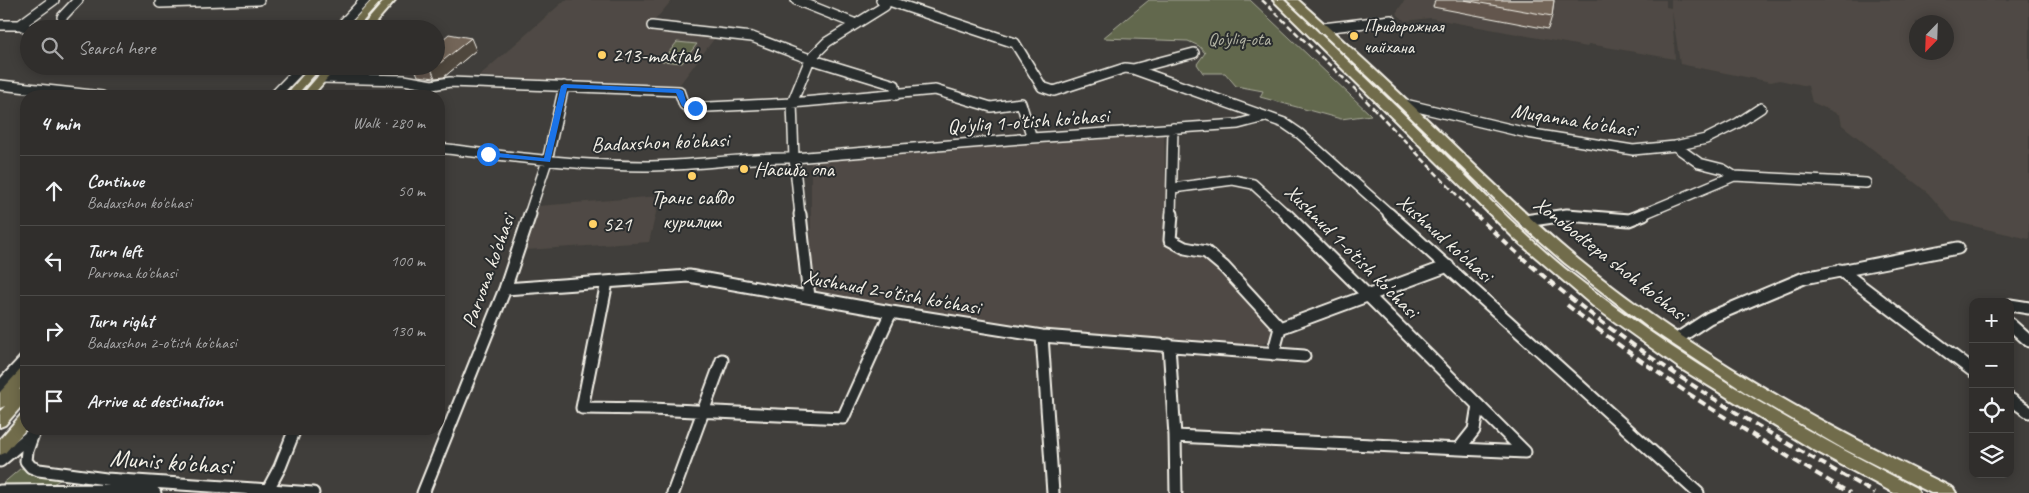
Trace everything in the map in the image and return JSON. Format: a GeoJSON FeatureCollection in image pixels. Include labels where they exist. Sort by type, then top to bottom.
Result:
{"type":"FeatureCollection","features":[{"type":"Feature","properties":{"kind":"highway","name":"Xonobodtepa shoh ko'chasi"},"geometry":{"type":"LineString","coordinates":[[1278,0],[1316,29],[1405,104],[1525,221],[1597,281],[1676,339],[1805,419],[1882,461],[1947,493]]}},
{"type":"Feature","properties":{"kind":"highway","name":"Xonobodtepa shoh ko'chasi"},"geometry":{"type":"LineString","coordinates":[[1292,0],[1316,29],[1516,233],[1576,284],[1664,348],[1724,388],[1838,455],[1910,493]]}},
{"type":"Feature","properties":{"kind":"main road"},"geometry":{"type":"LineString","coordinates":[[359,20],[377,0]]}},
{"type":"Feature","properties":{"kind":"main road"},"geometry":{"type":"LineString","coordinates":[[373,20],[390,0]]}},
{"type":"Feature","properties":{"kind":"main road"},"geometry":{"type":"LineString","coordinates":[[295,90],[309,75]]}},
{"type":"Feature","properties":{"kind":"main road"},"geometry":{"type":"LineString","coordinates":[[311,90],[325,75]]}},
{"type":"Feature","properties":{"kind":"main road"},"geometry":{"type":"LineString","coordinates":[[0,402],[20,380]]}},
{"type":"Feature","properties":{"kind":"main road"},"geometry":{"type":"LineString","coordinates":[[0,421],[20,399]]}},
{"type":"Feature","properties":{"kind":"main road"},"geometry":{"type":"LineString","coordinates":[[0,449],[20,426]]}},
{"type":"Feature","properties":{"kind":"street"},"geometry":{"type":"LineString","coordinates":[[27,20],[54,0]]}},
{"type":"Feature","properties":{"kind":"street"},"geometry":{"type":"LineString","coordinates":[[62,17],[78,0]]}},
{"type":"Feature","properties":{"kind":"street"},"geometry":{"type":"LineString","coordinates":[[160,3],[259,0]]}},
{"type":"Feature","properties":{"kind":"street"},"geometry":{"type":"LineString","coordinates":[[346,20],[365,0]]}},
{"type":"Feature","properties":{"kind":"street"},"geometry":{"type":"LineString","coordinates":[[796,0],[856,24]]}},
{"type":"Feature","properties":{"kind":"street"},"geometry":{"type":"LineString","coordinates":[[809,297],[794,158],[792,103],[810,59],[827,42],[885,6],[882,0]]}},
{"type":"Feature","properties":{"kind":"street"},"geometry":{"type":"LineString","coordinates":[[886,0],[1015,43],[1042,87],[1054,91],[1125,68],[1136,67],[1194,52]]}},
{"type":"Feature","properties":{"kind":"street"},"geometry":{"type":"LineString","coordinates":[[1316,29],[1391,20]]}},
{"type":"Feature","properties":{"kind":"street"},"geometry":{"type":"LineString","coordinates":[[0,25],[20,25]]}},
{"type":"Feature","properties":{"kind":"street"},"geometry":{"type":"LineString","coordinates":[[652,26],[752,37],[810,59],[894,84],[896,95]]}},
{"type":"Feature","properties":{"kind":"street","name":"Xushnud ko'chasi"},"geometry":{"type":"LineString","coordinates":[[1136,67],[1265,118],[1284,123],[1300,134],[1698,493]]}},
{"type":"Feature","properties":{"kind":"street"},"geometry":{"type":"LineString","coordinates":[[280,90],[294,75]]}},
{"type":"Feature","properties":{"kind":"street"},"geometry":{"type":"LineString","coordinates":[[322,78],[404,80],[432,85],[450,82],[679,91],[684,105],[688,108],[792,103],[936,90],[991,107],[1021,103],[1032,138]]}},
{"type":"Feature","properties":{"kind":"street"},"geometry":{"type":"LineString","coordinates":[[0,86],[41,90]]}},
{"type":"Feature","properties":{"kind":"street","name":"Parvona ko'chasi"},"geometry":{"type":"LineString","coordinates":[[423,493],[505,289],[547,161],[564,86]]}},
{"type":"Feature","properties":{"kind":"street","name":"Muqanna ko'chasi"},"geometry":{"type":"LineString","coordinates":[[1405,104],[1527,133],[1633,150],[1675,146],[1706,139],[1738,124],[1761,108]]}},
{"type":"Feature","properties":{"kind":"street","name":"Qo'yliq 1-o'tish ko'chasi"},"geometry":{"type":"LineString","coordinates":[[794,158],[1032,138],[1238,124],[1265,118]]}},
{"type":"Feature","properties":{"kind":"street"},"geometry":{"type":"LineString","coordinates":[[1172,128],[1173,188],[1170,240],[1185,248],[1206,252],[1224,267],[1280,328]]}},
{"type":"Feature","properties":{"kind":"street"},"geometry":{"type":"LineString","coordinates":[[1675,146],[1699,163],[1723,169],[1734,176]]}},
{"type":"Feature","properties":{"kind":"street","name":"Badaxshon ko'chasi"},"geometry":{"type":"LineString","coordinates":[[445,150],[547,161],[648,166],[757,157],[794,158]]}},
{"type":"Feature","properties":{"kind":"street"},"geometry":{"type":"LineString","coordinates":[[1525,221],[1567,215],[1629,220],[1734,176],[1866,184]]}},
{"type":"Feature","properties":{"kind":"street","name":"Xushnud 1-o'tish ko'chasi"},"geometry":{"type":"LineString","coordinates":[[1173,188],[1233,180],[1253,184],[1266,194],[1525,452],[1176,436]]}},
{"type":"Feature","properties":{"kind":"street"},"geometry":{"type":"LineString","coordinates":[[1676,339],[1709,318],[1804,278],[1958,248]]}},
{"type":"Feature","properties":{"kind":"street"},"geometry":{"type":"LineString","coordinates":[[1280,328],[1448,266]]}},
{"type":"Feature","properties":{"kind":"street"},"geometry":{"type":"LineString","coordinates":[[1840,270],[1969,368]]}},
{"type":"Feature","properties":{"kind":"street","name":"Xushnud 2-o'tish ko'chasi"},"geometry":{"type":"LineString","coordinates":[[505,289],[688,276],[891,312],[1042,336],[1304,356]]}},
{"type":"Feature","properties":{"kind":"street"},"geometry":{"type":"LineString","coordinates":[[607,282],[582,408],[703,411],[843,418],[891,312]]}},
{"type":"Feature","properties":{"kind":"street"},"geometry":{"type":"LineString","coordinates":[[2014,306],[2029,308]]}},
{"type":"Feature","properties":{"kind":"street"},"geometry":{"type":"LineString","coordinates":[[1273,354],[1280,328]]}},
{"type":"Feature","properties":{"kind":"street"},"geometry":{"type":"LineString","coordinates":[[2014,328],[2029,341]]}},
{"type":"Feature","properties":{"kind":"street"},"geometry":{"type":"LineString","coordinates":[[1042,336],[1053,493]]}},
{"type":"Feature","properties":{"kind":"street"},"geometry":{"type":"LineString","coordinates":[[1169,345],[1176,436],[1176,493]]}},
{"type":"Feature","properties":{"kind":"street"},"geometry":{"type":"LineString","coordinates":[[672,493],[722,360]]}},
{"type":"Feature","properties":{"kind":"street"},"geometry":{"type":"LineString","coordinates":[[0,388],[20,366]]}},
{"type":"Feature","properties":{"kind":"street"},"geometry":{"type":"LineString","coordinates":[[2014,401],[2029,412]]}},
{"type":"Feature","properties":{"kind":"street"},"geometry":{"type":"LineString","coordinates":[[1459,449],[1470,439],[1478,419],[1478,405]]}},
{"type":"Feature","properties":{"kind":"street"},"geometry":{"type":"LineString","coordinates":[[0,462],[32,435]]}},
{"type":"Feature","properties":{"kind":"street","name":"Munis ko'chasi"},"geometry":{"type":"LineString","coordinates":[[35,435],[27,451],[26,461],[31,467],[39,470],[106,479],[267,492],[313,493]]}},
{"type":"Feature","properties":{"kind":"street"},"geometry":{"type":"LineString","coordinates":[[267,492],[280,467],[293,435]]}},
{"type":"Feature","properties":{"kind":"street","name":"Munis ko'chasi"},"geometry":{"type":"LineString","coordinates":[[0,492],[110,490],[155,493]]}},
{"type":"Feature","properties":{"kind":"shaded area","name":"213-maktab"},"geometry":{"type":"Polygon","coordinates":[[[565,0],[672,0],[649,27],[717,35],[677,88],[479,76],[565,0]]]}},
{"type":"Feature","properties":{"kind":"shaded area"},"geometry":{"type":"Polygon","coordinates":[[[1405,0],[1666,0],[1666,7],[1671,8],[1671,0],[2029,0],[2029,239],[1952,221],[1928,193],[1842,125],[1840,115],[1812,102],[1808,86],[1779,80],[1771,82],[1680,64],[1672,10],[1675,59],[1589,44],[1587,47],[1430,18],[1405,21],[1396,13],[1405,0]]]}},
{"type":"Feature","properties":{"kind":"shaded area"},"geometry":{"type":"Polygon","coordinates":[[[1164,130],[1167,247],[1204,254],[1272,328],[1268,341],[1256,348],[1043,332],[811,296],[811,163],[1164,130]]]}},
{"type":"Feature","properties":{"kind":"shaded area","name":"521"},"geometry":{"type":"Polygon","coordinates":[[[660,196],[649,242],[525,250],[538,206],[660,196]]]}},
{"type":"Feature","properties":{"kind":"green space","name":"Qo‘yliq-ota"},"geometry":{"type":"Polygon","coordinates":[[[1149,0],[1250,0],[1371,115],[1341,119],[1260,97],[1263,91],[1236,86],[1225,73],[1203,73],[1197,64],[1205,53],[1199,46],[1188,41],[1103,38],[1149,0]]]}},
{"type":"Feature","properties":{"kind":"green space"},"geometry":{"type":"Polygon","coordinates":[[[677,42],[697,44],[682,63],[662,61],[677,42]]]}},
{"type":"Feature","properties":{"kind":"green space"},"geometry":{"type":"Polygon","coordinates":[[[21,468],[37,475],[58,478],[60,480],[49,486],[0,486],[21,468]]]}},
{"type":"Feature","properties":{"kind":"building"},"geometry":{"type":"Polygon","coordinates":[[[1464,0],[1554,0],[1552,16],[1464,0]]]}},
{"type":"Feature","properties":{"kind":"building"},"geometry":{"type":"Polygon","coordinates":[[[449,34],[471,38],[445,59],[445,37],[449,34]]]}},
{"type":"Feature","properties":{"kind":"railway"},"geometry":{"type":"LineString","coordinates":[[1262,0],[1359,93],[1475,214]]}},
{"type":"Feature","properties":{"kind":"railway"},"geometry":{"type":"LineString","coordinates":[[1475,214],[1520,256],[1567,295],[1665,367],[1769,432],[1875,493]]}},
{"type":"Feature","properties":{"kind":"railway"},"geometry":{"type":"LineString","coordinates":[[1567,305],[1670,381],[1777,450],[1850,493]]}},
{"type":"Feature","properties":{"kind":"place","name":"Придорожная чайхана"},"geometry":{"type":"Point","coordinates":[1354,36]}},
{"type":"Feature","properties":{"kind":"place","name":"213-maktab"},"geometry":{"type":"Point","coordinates":[602,55]}},
{"type":"Feature","properties":{"kind":"place","name":"Насиба опа"},"geometry":{"type":"Point","coordinates":[744,169]}},
{"type":"Feature","properties":{"kind":"place","name":"Транс савдо курилиш"},"geometry":{"type":"Point","coordinates":[692,176]}},
{"type":"Feature","properties":{"kind":"place","name":"521"},"geometry":{"type":"Point","coordinates":[593,224]}},
{"type":"Feature","properties":{"kind":"route"},"geometry":{"type":"LineString","coordinates":[[488,154],[547,161],[560,111],[564,86],[679,91],[684,105],[688,108],[695,108]]}}]}
